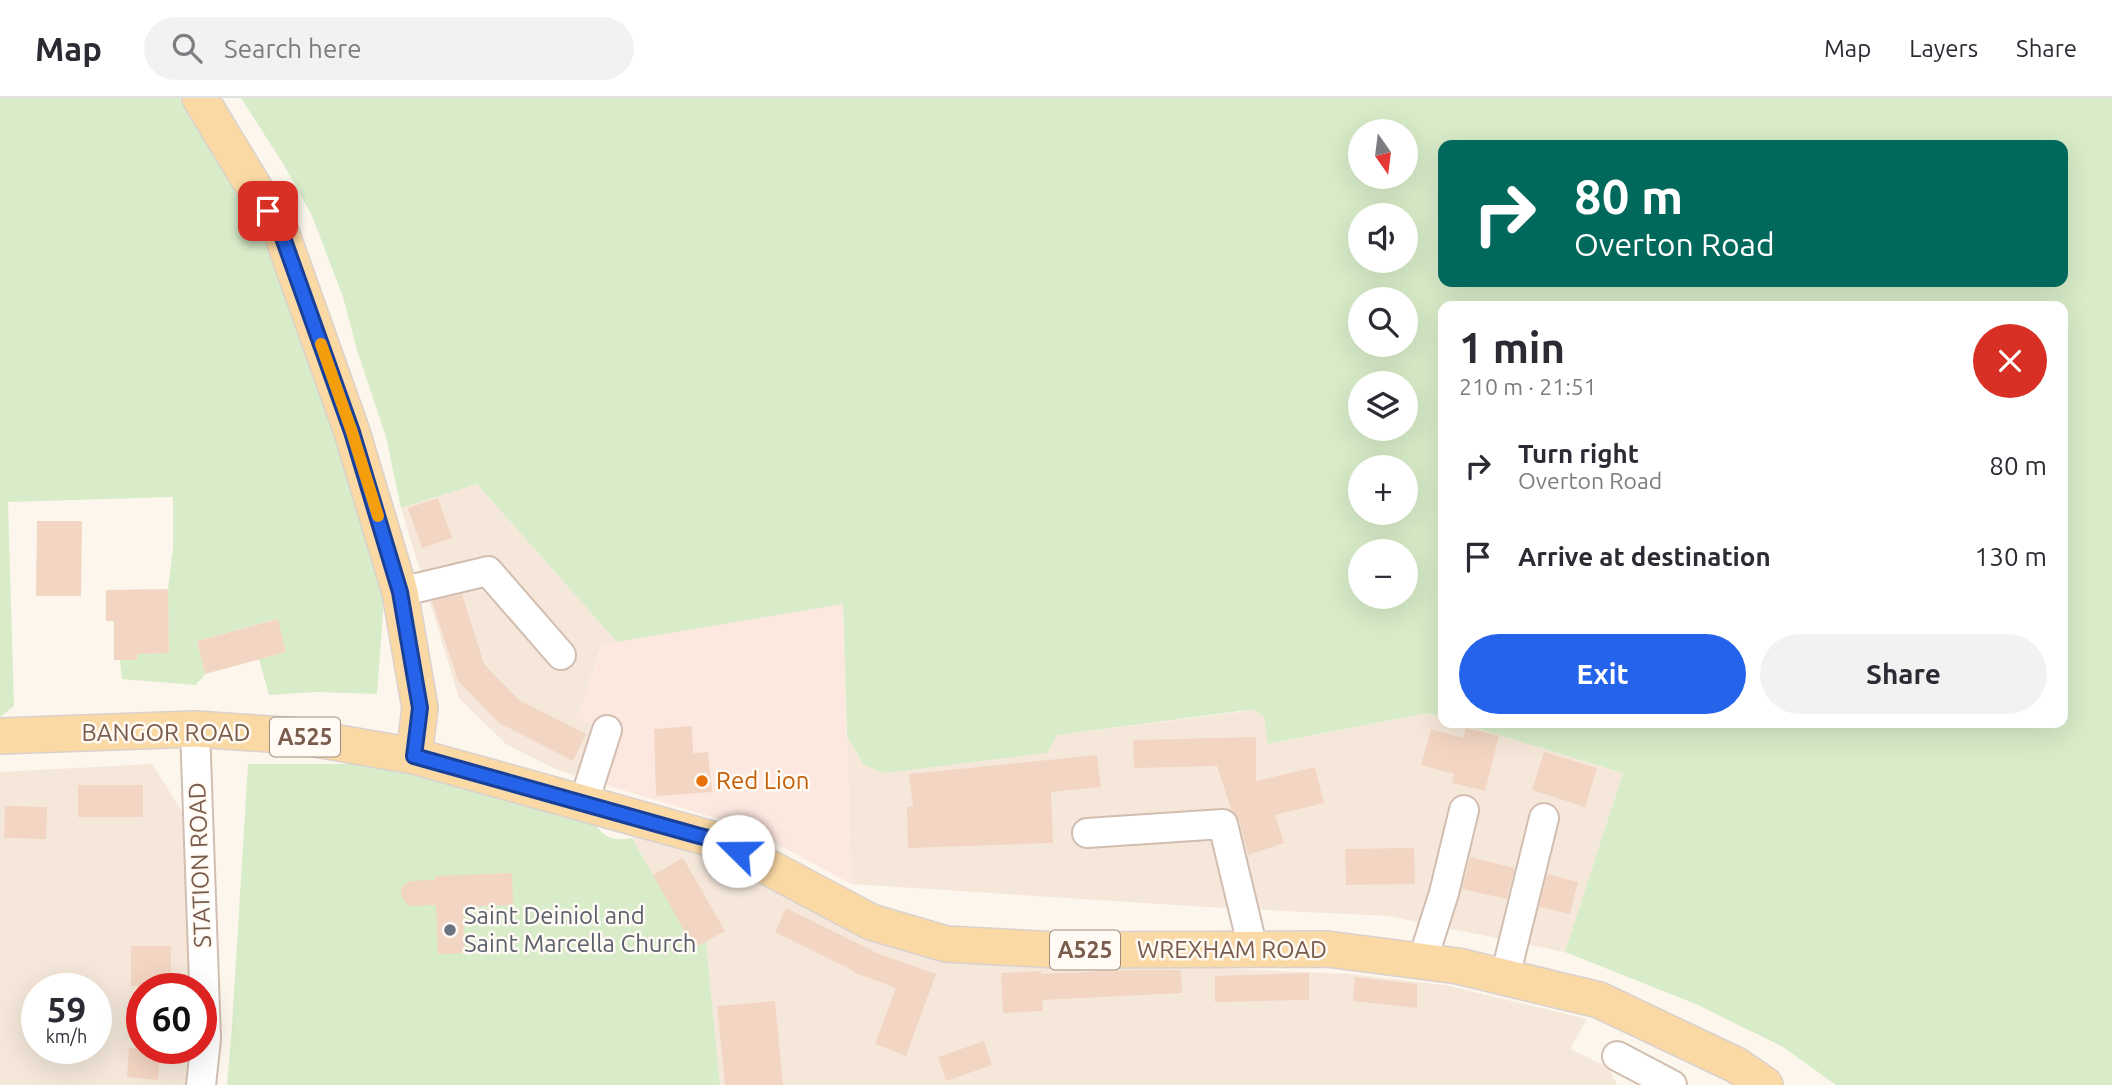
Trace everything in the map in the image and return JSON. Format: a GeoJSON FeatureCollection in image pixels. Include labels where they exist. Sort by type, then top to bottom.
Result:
{"type":"FeatureCollection","features":[{"type":"Feature","properties":{"kind":"main road"},"geometry":{"type":"LineString","coordinates":[[200,98],[281,232],[352,432],[400,592],[420,708],[414,756]]}},
{"type":"Feature","properties":{"kind":"main road","name":"BANGOR ROAD"},"geometry":{"type":"LineString","coordinates":[[0,736],[195,729],[298,736],[414,756]]}},
{"type":"Feature","properties":{"kind":"main road","name":"WREXHAM ROAD"},"geometry":{"type":"LineString","coordinates":[[414,756],[719,841],[871,922],[946,944],[1057,950],[1327,949],[1458,966],[1599,1000],[1736,1065],[1765,1085]]}},
{"type":"Feature","properties":{"kind":"street"},"geometry":{"type":"LineString","coordinates":[[400,592],[493,563],[561,655]]}},
{"type":"Feature","properties":{"kind":"street","name":"STATION ROAD"},"geometry":{"type":"LineString","coordinates":[[195,729],[206,1040],[201,1085]]}},
{"type":"Feature","properties":{"kind":"street"},"geometry":{"type":"LineString","coordinates":[[584,802],[607,730]]}},
{"type":"Feature","properties":{"kind":"street"},"geometry":{"type":"LineString","coordinates":[[1422,962],[1444,893],[1464,810]]}},
{"type":"Feature","properties":{"kind":"street"},"geometry":{"type":"LineString","coordinates":[[1505,978],[1544,818]]}},
{"type":"Feature","properties":{"kind":"street"},"geometry":{"type":"LineString","coordinates":[[1087,833],[1223,824],[1253,949]]}},
{"type":"Feature","properties":{"kind":"street"},"geometry":{"type":"LineString","coordinates":[[1617,1056],[1654,1080]]}},
{"type":"Feature","properties":{"kind":"shaded area"},"geometry":{"type":"Polygon","coordinates":[[[477,484],[617,642],[602,644],[577,719],[598,726],[580,777],[553,768],[506,744],[459,698],[401,508],[477,484]]]}},
{"type":"Feature","properties":{"kind":"shaded area"},"geometry":{"type":"Polygon","coordinates":[[[843,604],[851,884],[747,828],[580,777],[598,727],[576,719],[603,644],[843,604]]]}},
{"type":"Feature","properties":{"kind":"shaded area"},"geometry":{"type":"Polygon","coordinates":[[[1255,710],[1264,717],[1269,744],[1427,713],[1438,716],[1438,728],[1476,728],[1623,773],[1565,952],[1388,916],[851,884],[847,738],[864,765],[1057,735],[1255,710]]]}},
{"type":"Feature","properties":{"kind":"shaded area"},"geometry":{"type":"Polygon","coordinates":[[[152,764],[187,819],[191,973],[126,973],[126,1064],[189,1064],[186,1085],[0,1085],[0,772],[152,764]]]}},
{"type":"Feature","properties":{"kind":"shaded area"},"geometry":{"type":"Polygon","coordinates":[[[639,835],[678,843],[749,871],[852,931],[945,962],[1194,967],[1348,974],[1445,985],[1587,1019],[1570,1049],[1609,1068],[1617,1085],[720,1085],[706,942],[694,948],[632,838],[639,835]]]}},
{"type":"Feature","properties":{"kind":"green space"},"geometry":{"type":"Polygon","coordinates":[[[0,98],[188,98],[249,199],[287,284],[386,575],[377,694],[317,692],[269,695],[259,659],[286,652],[277,619],[197,641],[205,674],[196,685],[122,679],[120,660],[137,660],[137,654],[169,653],[168,589],[173,549],[173,497],[8,502],[14,706],[0,717],[0,98]]]}},
{"type":"Feature","properties":{"kind":"green space"},"geometry":{"type":"Polygon","coordinates":[[[241,98],[2112,98],[2112,1085],[1836,1085],[1783,1047],[1698,1005],[1565,952],[1623,773],[1476,728],[2068,728],[2068,301],[1438,301],[1438,716],[1427,713],[1268,744],[1264,717],[1255,710],[1240,711],[1057,735],[1047,753],[885,773],[864,765],[847,737],[843,604],[617,642],[477,484],[401,508],[386,437],[357,350],[343,297],[312,216],[284,165],[241,98]]]}},
{"type":"Feature","properties":{"kind":"green space"},"geometry":{"type":"Polygon","coordinates":[[[248,764],[383,764],[593,821],[600,831],[614,839],[632,838],[694,947],[706,942],[720,1085],[227,1085],[248,764]]]}},
{"type":"Feature","properties":{"kind":"building"},"geometry":{"type":"Polygon","coordinates":[[[438,498],[452,538],[422,548],[408,508],[438,498]]]}},
{"type":"Feature","properties":{"kind":"building"},"geometry":{"type":"Polygon","coordinates":[[[37,521],[82,521],[81,596],[36,596],[37,521]]]}},
{"type":"Feature","properties":{"kind":"building"},"geometry":{"type":"Polygon","coordinates":[[[168,589],[169,653],[137,654],[137,660],[114,660],[114,621],[106,621],[106,590],[168,589]]]}},
{"type":"Feature","properties":{"kind":"building"},"geometry":{"type":"Polygon","coordinates":[[[462,594],[484,664],[519,700],[586,734],[573,761],[499,723],[458,681],[432,601],[462,594]]]}},
{"type":"Feature","properties":{"kind":"building"},"geometry":{"type":"Polygon","coordinates":[[[278,619],[286,652],[205,674],[197,641],[278,619]]]}},
{"type":"Feature","properties":{"kind":"building"},"geometry":{"type":"Polygon","coordinates":[[[692,726],[693,753],[708,752],[712,792],[656,796],[654,729],[692,726]]]}},
{"type":"Feature","properties":{"kind":"building"},"geometry":{"type":"Polygon","coordinates":[[[1466,728],[1499,736],[1485,791],[1452,783],[1454,774],[1421,765],[1431,729],[1463,738],[1466,728]]]}},
{"type":"Feature","properties":{"kind":"building"},"geometry":{"type":"Polygon","coordinates":[[[1256,737],[1256,781],[1315,767],[1324,803],[1275,815],[1284,843],[1248,855],[1239,820],[1231,809],[1217,766],[1134,768],[1133,740],[1256,737]]]}},
{"type":"Feature","properties":{"kind":"building"},"geometry":{"type":"Polygon","coordinates":[[[1544,752],[1597,768],[1585,807],[1532,790],[1544,752]]]}},
{"type":"Feature","properties":{"kind":"building"},"geometry":{"type":"Polygon","coordinates":[[[1097,755],[1101,787],[1051,792],[1053,843],[908,848],[907,807],[913,807],[909,774],[1097,755]]]}},
{"type":"Feature","properties":{"kind":"building"},"geometry":{"type":"Polygon","coordinates":[[[78,785],[143,785],[143,817],[78,817],[78,785]]]}},
{"type":"Feature","properties":{"kind":"building"},"geometry":{"type":"Polygon","coordinates":[[[5,806],[47,807],[46,839],[4,838],[5,806]]]}},
{"type":"Feature","properties":{"kind":"building"},"geometry":{"type":"Polygon","coordinates":[[[1414,848],[1415,884],[1346,885],[1345,849],[1414,848]]]}},
{"type":"Feature","properties":{"kind":"building"},"geometry":{"type":"Polygon","coordinates":[[[1470,857],[1515,868],[1507,899],[1462,889],[1470,857]]]}},
{"type":"Feature","properties":{"kind":"building"},"geometry":{"type":"Polygon","coordinates":[[[683,858],[725,931],[694,948],[653,875],[683,858]]]}},
{"type":"Feature","properties":{"kind":"building","name":"Saint Deiniol and Saint Marcella Church"},"geometry":{"type":"Polygon","coordinates":[[[512,873],[513,905],[463,907],[465,953],[438,954],[436,905],[410,906],[401,896],[401,888],[409,881],[435,880],[435,876],[512,873]]]}},
{"type":"Feature","properties":{"kind":"building"},"geometry":{"type":"Polygon","coordinates":[[[1547,874],[1578,882],[1570,914],[1539,907],[1547,874]]]}},
{"type":"Feature","properties":{"kind":"building"},"geometry":{"type":"Polygon","coordinates":[[[786,908],[879,954],[936,974],[906,1056],[875,1044],[896,988],[853,972],[775,932],[786,908]]]}},
{"type":"Feature","properties":{"kind":"building"},"geometry":{"type":"Polygon","coordinates":[[[131,946],[171,946],[171,973],[131,973],[131,946]]]}},
{"type":"Feature","properties":{"kind":"building"},"geometry":{"type":"Polygon","coordinates":[[[1181,970],[1182,993],[1042,1000],[1043,1011],[1003,1013],[1001,973],[1181,970]]]}},
{"type":"Feature","properties":{"kind":"building"},"geometry":{"type":"Polygon","coordinates":[[[1309,973],[1309,1000],[1215,1002],[1215,976],[1309,973]]]}},
{"type":"Feature","properties":{"kind":"building"},"geometry":{"type":"Polygon","coordinates":[[[1355,977],[1417,984],[1417,1008],[1353,1001],[1355,977]]]}},
{"type":"Feature","properties":{"kind":"building"},"geometry":{"type":"Polygon","coordinates":[[[775,1001],[783,1085],[725,1085],[717,1006],[775,1001]]]}},
{"type":"Feature","properties":{"kind":"building"},"geometry":{"type":"Polygon","coordinates":[[[984,1041],[992,1065],[946,1081],[938,1057],[984,1041]]]}},
{"type":"Feature","properties":{"kind":"building"},"geometry":{"type":"Polygon","coordinates":[[[128,1064],[160,1064],[158,1080],[127,1077],[128,1064]]]}},
{"type":"Feature","properties":{"kind":"slow traffic"},"geometry":{"type":"LineString","coordinates":[[321,344],[378,516]]}},
{"type":"Feature","properties":{"kind":"place","name":"Red Lion"},"geometry":{"type":"Point","coordinates":[702,781]}},
{"type":"Feature","properties":{"kind":"place","name":"Saint Deiniol and Saint Marcella Church"},"geometry":{"type":"Point","coordinates":[450,930]}},
{"type":"Feature","properties":{"kind":"route"},"geometry":{"type":"LineString","coordinates":[[268,211],[281,232],[352,432],[400,592],[420,708],[414,756],[719,841],[738,851]]}}]}
